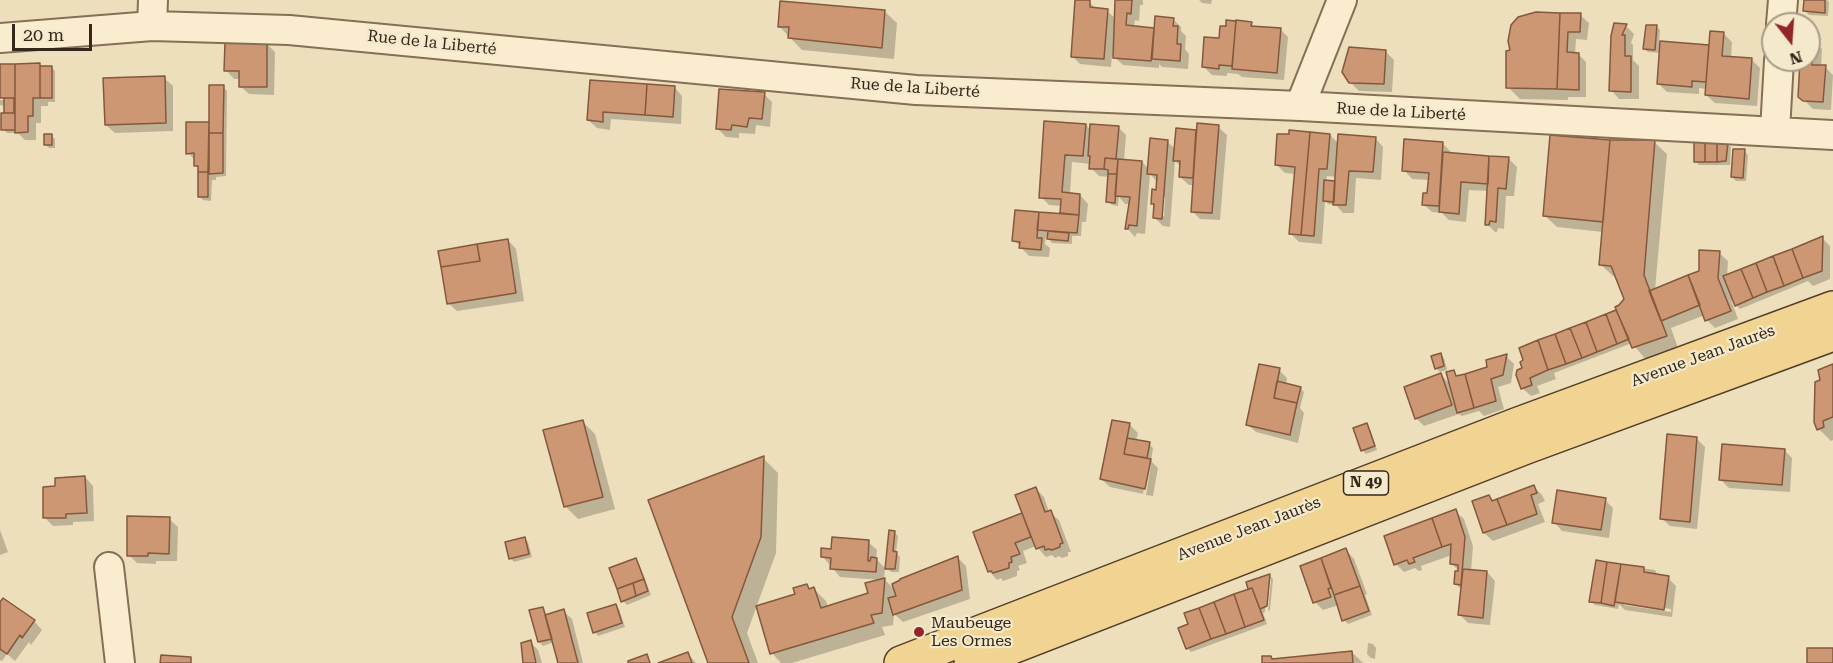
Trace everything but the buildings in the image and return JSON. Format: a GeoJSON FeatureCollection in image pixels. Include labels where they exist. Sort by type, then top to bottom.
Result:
{"type":"FeatureCollection","features":[{"type":"Feature","properties":{"kind":"main road","name":"Avenue Jean Jaurès"},"geometry":{"type":"LineString","coordinates":[[901,663],[1516,425],[1833,308]]}},
{"type":"Feature","properties":{"kind":"main road","name":"Avenue Jean Jaurès"},"geometry":{"type":"LineString","coordinates":[[971,663],[1526,447],[1833,334]]}},
{"type":"Feature","properties":{"kind":"street"},"geometry":{"type":"LineString","coordinates":[[1300,106],[1342,0]]}},
{"type":"Feature","properties":{"kind":"street","name":"Rue de la Liberté"},"geometry":{"type":"LineString","coordinates":[[0,38],[153,13],[289,30],[916,90],[1300,106],[1833,135]]}},
{"type":"Feature","properties":{"kind":"street"},"geometry":{"type":"LineString","coordinates":[[1775,131],[1778,72]]}},
{"type":"Feature","properties":{"kind":"street"},"geometry":{"type":"LineString","coordinates":[[109,567],[120,663]]}},
{"type":"Feature","properties":{"kind":"place","name":"Maubeuge Les Ormes"},"geometry":{"type":"Point","coordinates":[919,632]}}]}
